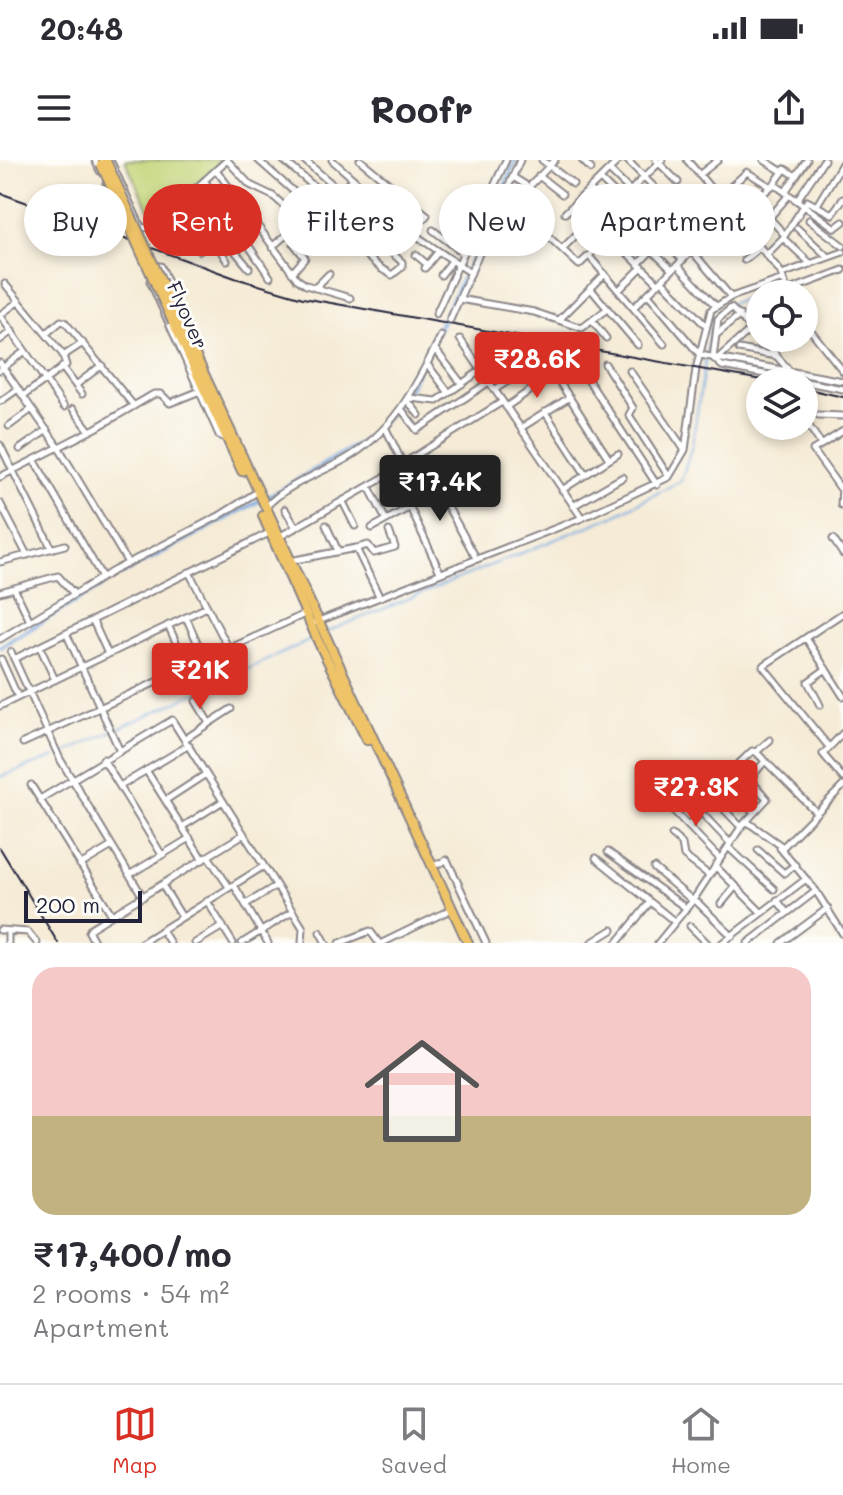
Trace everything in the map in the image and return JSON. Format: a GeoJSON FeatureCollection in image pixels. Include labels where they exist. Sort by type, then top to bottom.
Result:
{"type":"FeatureCollection","features":[{"type":"Feature","properties":{"kind":"main road","name":"Flyover"},"geometry":{"type":"LineString","coordinates":[[103,161],[275,533]]}},
{"type":"Feature","properties":{"kind":"main road"},"geometry":{"type":"LineString","coordinates":[[275,533],[290,561],[309,612]]}},
{"type":"Feature","properties":{"kind":"main road"},"geometry":{"type":"LineString","coordinates":[[275,533],[321,640],[466,943]]}},
{"type":"Feature","properties":{"kind":"main road"},"geometry":{"type":"LineString","coordinates":[[321,640],[450,910]]}},
{"type":"Feature","properties":{"kind":"street"},"geometry":{"type":"LineString","coordinates":[[206,183],[227,160],[250,185],[278,200]]}},
{"type":"Feature","properties":{"kind":"street"},"geometry":{"type":"LineString","coordinates":[[258,160],[285,184]]}},
{"type":"Feature","properties":{"kind":"street"},"geometry":{"type":"LineString","coordinates":[[283,160],[313,184]]}},
{"type":"Feature","properties":{"kind":"street"},"geometry":{"type":"LineString","coordinates":[[304,160],[340,191],[353,179]]}},
{"type":"Feature","properties":{"kind":"street"},"geometry":{"type":"LineString","coordinates":[[332,160],[359,184]]}},
{"type":"Feature","properties":{"kind":"street"},"geometry":{"type":"LineString","coordinates":[[495,184],[506,160]]}},
{"type":"Feature","properties":{"kind":"street"},"geometry":{"type":"LineString","coordinates":[[510,184],[520,160]]}},
{"type":"Feature","properties":{"kind":"street"},"geometry":{"type":"LineString","coordinates":[[542,160],[573,184]]}},
{"type":"Feature","properties":{"kind":"street"},"geometry":{"type":"LineString","coordinates":[[513,177],[529,187],[555,160]]}},
{"type":"Feature","properties":{"kind":"street"},"geometry":{"type":"LineString","coordinates":[[582,160],[591,169]]}},
{"type":"Feature","properties":{"kind":"street"},"geometry":{"type":"LineString","coordinates":[[595,184],[619,160]]}},
{"type":"Feature","properties":{"kind":"street"},"geometry":{"type":"LineString","coordinates":[[627,160],[652,184]]}},
{"type":"Feature","properties":{"kind":"street"},"geometry":{"type":"LineString","coordinates":[[687,160],[706,184]]}},
{"type":"Feature","properties":{"kind":"street"},"geometry":{"type":"LineString","coordinates":[[699,175],[718,160]]}},
{"type":"Feature","properties":{"kind":"street"},"geometry":{"type":"LineString","coordinates":[[764,160],[775,163],[783,172]]}},
{"type":"Feature","properties":{"kind":"street"},"geometry":{"type":"LineString","coordinates":[[775,210],[807,160]]}},
{"type":"Feature","properties":{"kind":"street"},"geometry":{"type":"LineString","coordinates":[[797,200],[824,160]]}},
{"type":"Feature","properties":{"kind":"street"},"geometry":{"type":"LineString","coordinates":[[103,161],[143,228]]}},
{"type":"Feature","properties":{"kind":"street"},"geometry":{"type":"LineString","coordinates":[[103,161],[124,227],[143,228]]}},
{"type":"Feature","properties":{"kind":"street"},"geometry":{"type":"LineString","coordinates":[[364,161],[391,184]]}},
{"type":"Feature","properties":{"kind":"street"},"geometry":{"type":"LineString","coordinates":[[637,184],[659,161],[678,182]]}},
{"type":"Feature","properties":{"kind":"street"},"geometry":{"type":"LineString","coordinates":[[817,205],[843,162]]}},
{"type":"Feature","properties":{"kind":"street"},"geometry":{"type":"LineString","coordinates":[[774,184],[787,169],[796,176]]}},
{"type":"Feature","properties":{"kind":"street"},"geometry":{"type":"LineString","coordinates":[[609,170],[624,184]]}},
{"type":"Feature","properties":{"kind":"street"},"geometry":{"type":"LineString","coordinates":[[217,171],[227,184]]}},
{"type":"Feature","properties":{"kind":"street"},"geometry":{"type":"LineString","coordinates":[[734,184],[747,172],[769,184]]}},
{"type":"Feature","properties":{"kind":"street"},"geometry":{"type":"LineString","coordinates":[[539,176],[562,194]]}},
{"type":"Feature","properties":{"kind":"street"},"geometry":{"type":"LineString","coordinates":[[600,179],[605,184]]}},
{"type":"Feature","properties":{"kind":"street"},"geometry":{"type":"LineString","coordinates":[[775,187],[835,228],[843,222]]}},
{"type":"Feature","properties":{"kind":"street"},"geometry":{"type":"LineString","coordinates":[[775,244],[808,200],[832,214],[843,200]]}},
{"type":"Feature","properties":{"kind":"street"},"geometry":{"type":"LineString","coordinates":[[565,213],[571,208]]}},
{"type":"Feature","properties":{"kind":"street"},"geometry":{"type":"LineString","coordinates":[[809,220],[843,246]]}},
{"type":"Feature","properties":{"kind":"street"},"geometry":{"type":"LineString","coordinates":[[775,224],[811,264]]}},
{"type":"Feature","properties":{"kind":"street"},"geometry":{"type":"LineString","coordinates":[[797,228],[828,257]]}},
{"type":"Feature","properties":{"kind":"street"},"geometry":{"type":"LineString","coordinates":[[433,230],[439,235]]}},
{"type":"Feature","properties":{"kind":"street"},"geometry":{"type":"LineString","coordinates":[[262,232],[301,283],[350,298]]}},
{"type":"Feature","properties":{"kind":"street"},"geometry":{"type":"LineString","coordinates":[[423,239],[469,272]]}},
{"type":"Feature","properties":{"kind":"street"},"geometry":{"type":"LineString","coordinates":[[562,249],[571,240]]}},
{"type":"Feature","properties":{"kind":"street"},"geometry":{"type":"LineString","coordinates":[[272,247],[278,242]]}},
{"type":"Feature","properties":{"kind":"street"},"geometry":{"type":"LineString","coordinates":[[555,242],[579,265],[589,256],[664,344]]}},
{"type":"Feature","properties":{"kind":"street"},"geometry":{"type":"LineString","coordinates":[[417,256],[426,266],[438,252]]}},
{"type":"Feature","properties":{"kind":"street"},"geometry":{"type":"LineString","coordinates":[[790,280],[811,264],[843,252]]}},
{"type":"Feature","properties":{"kind":"street"},"geometry":{"type":"LineString","coordinates":[[224,256],[227,261]]}},
{"type":"Feature","properties":{"kind":"street"},"geometry":{"type":"LineString","coordinates":[[238,256],[249,268]]}},
{"type":"Feature","properties":{"kind":"street"},"geometry":{"type":"LineString","coordinates":[[256,256],[270,277]]}},
{"type":"Feature","properties":{"kind":"street"},"geometry":{"type":"LineString","coordinates":[[292,273],[305,258],[303,256]]}},
{"type":"Feature","properties":{"kind":"street"},"geometry":{"type":"LineString","coordinates":[[369,256],[392,275],[402,263],[395,256]]}},
{"type":"Feature","properties":{"kind":"street"},"geometry":{"type":"LineString","coordinates":[[436,314],[461,256]]}},
{"type":"Feature","properties":{"kind":"street"},"geometry":{"type":"LineString","coordinates":[[450,320],[476,256]]}},
{"type":"Feature","properties":{"kind":"street"},"geometry":{"type":"LineString","coordinates":[[630,256],[705,325]]}},
{"type":"Feature","properties":{"kind":"street"},"geometry":{"type":"LineString","coordinates":[[619,290],[648,256]]}},
{"type":"Feature","properties":{"kind":"street"},"geometry":{"type":"LineString","coordinates":[[662,256],[678,265]]}},
{"type":"Feature","properties":{"kind":"street"},"geometry":{"type":"LineString","coordinates":[[670,256],[715,305]]}},
{"type":"Feature","properties":{"kind":"street"},"geometry":{"type":"LineString","coordinates":[[634,307],[687,256]]}},
{"type":"Feature","properties":{"kind":"street"},"geometry":{"type":"LineString","coordinates":[[698,256],[731,297]]}},
{"type":"Feature","properties":{"kind":"street"},"geometry":{"type":"LineString","coordinates":[[744,260],[749,256]]}},
{"type":"Feature","properties":{"kind":"street"},"geometry":{"type":"LineString","coordinates":[[767,256],[782,280]]}},
{"type":"Feature","properties":{"kind":"street"},"geometry":{"type":"LineString","coordinates":[[441,275],[456,265]]}},
{"type":"Feature","properties":{"kind":"street"},"geometry":{"type":"LineString","coordinates":[[161,266],[234,429],[230,437],[219,435],[200,391],[145,267],[161,266]]}},
{"type":"Feature","properties":{"kind":"street"},"geometry":{"type":"LineString","coordinates":[[804,280],[843,270]]}},
{"type":"Feature","properties":{"kind":"street"},"geometry":{"type":"LineString","coordinates":[[315,288],[329,274]]}},
{"type":"Feature","properties":{"kind":"street"},"geometry":{"type":"LineString","coordinates":[[560,319],[605,274]]}},
{"type":"Feature","properties":{"kind":"street"},"geometry":{"type":"LineString","coordinates":[[833,274],[843,279]]}},
{"type":"Feature","properties":{"kind":"street"},"geometry":{"type":"LineString","coordinates":[[5,284],[47,333],[67,364],[23,396]]}},
{"type":"Feature","properties":{"kind":"street"},"geometry":{"type":"LineString","coordinates":[[590,288],[638,345]]}},
{"type":"Feature","properties":{"kind":"street"},"geometry":{"type":"LineString","coordinates":[[708,357],[705,325],[715,305],[746,293]]}},
{"type":"Feature","properties":{"kind":"street"},"geometry":{"type":"LineString","coordinates":[[648,294],[708,357],[722,366],[746,370]]}},
{"type":"Feature","properties":{"kind":"street"},"geometry":{"type":"LineString","coordinates":[[459,299],[560,319],[582,328],[607,309]]}},
{"type":"Feature","properties":{"kind":"street"},"geometry":{"type":"LineString","coordinates":[[19,301],[0,315],[64,407]]}},
{"type":"Feature","properties":{"kind":"street"},"geometry":{"type":"LineString","coordinates":[[315,626],[379,596],[582,518],[669,477],[685,450],[721,314],[732,308],[746,322]]}},
{"type":"Feature","properties":{"kind":"street"},"geometry":{"type":"LineString","coordinates":[[715,336],[740,315]]}},
{"type":"Feature","properties":{"kind":"street"},"geometry":{"type":"LineString","coordinates":[[47,333],[63,321],[134,406]]}},
{"type":"Feature","properties":{"kind":"street"},"geometry":{"type":"LineString","coordinates":[[593,322],[606,338]]}},
{"type":"Feature","properties":{"kind":"street"},"geometry":{"type":"LineString","coordinates":[[0,340],[12,331]]}},
{"type":"Feature","properties":{"kind":"street"},"geometry":{"type":"LineString","coordinates":[[708,357],[746,332]]}},
{"type":"Feature","properties":{"kind":"street"},"geometry":{"type":"LineString","coordinates":[[262,506],[361,450],[386,429],[409,399],[441,336]]}},
{"type":"Feature","properties":{"kind":"street"},"geometry":{"type":"LineString","coordinates":[[460,339],[582,518]]}},
{"type":"Feature","properties":{"kind":"street"},"geometry":{"type":"LineString","coordinates":[[818,340],[843,371]]}},
{"type":"Feature","properties":{"kind":"street"},"geometry":{"type":"LineString","coordinates":[[64,356],[83,343]]}},
{"type":"Feature","properties":{"kind":"street"},"geometry":{"type":"LineString","coordinates":[[409,399],[437,401],[513,348]]}},
{"type":"Feature","properties":{"kind":"street"},"geometry":{"type":"LineString","coordinates":[[435,349],[462,384]]}},
{"type":"Feature","properties":{"kind":"street"},"geometry":{"type":"LineString","coordinates":[[739,349],[746,350]]}},
{"type":"Feature","properties":{"kind":"street"},"geometry":{"type":"LineString","coordinates":[[25,351],[1,367],[59,448],[128,563]]}},
{"type":"Feature","properties":{"kind":"street"},"geometry":{"type":"LineString","coordinates":[[746,363],[751,352]]}},
{"type":"Feature","properties":{"kind":"street"},"geometry":{"type":"LineString","coordinates":[[756,352],[776,356]]}},
{"type":"Feature","properties":{"kind":"street"},"geometry":{"type":"LineString","coordinates":[[772,352],[787,368]]}},
{"type":"Feature","properties":{"kind":"street"},"geometry":{"type":"LineString","coordinates":[[573,357],[657,485]]}},
{"type":"Feature","properties":{"kind":"street"},"geometry":{"type":"LineString","coordinates":[[708,357],[781,368]]}},
{"type":"Feature","properties":{"kind":"street"},"geometry":{"type":"LineString","coordinates":[[494,390],[542,358],[609,459]]}},
{"type":"Feature","properties":{"kind":"street"},"geometry":{"type":"LineString","coordinates":[[427,364],[449,393]]}},
{"type":"Feature","properties":{"kind":"street"},"geometry":{"type":"LineString","coordinates":[[605,364],[633,408],[629,415],[669,477]]}},
{"type":"Feature","properties":{"kind":"street"},"geometry":{"type":"LineString","coordinates":[[76,385],[102,365]]}},
{"type":"Feature","properties":{"kind":"street"},"geometry":{"type":"LineString","coordinates":[[62,367],[82,394]]}},
{"type":"Feature","properties":{"kind":"street"},"geometry":{"type":"LineString","coordinates":[[630,371],[685,450]]}},
{"type":"Feature","properties":{"kind":"street"},"geometry":{"type":"LineString","coordinates":[[14,659],[189,572],[275,533],[296,528],[394,473],[404,463],[554,374]]}},
{"type":"Feature","properties":{"kind":"street"},"geometry":{"type":"LineString","coordinates":[[818,375],[843,381]]}},
{"type":"Feature","properties":{"kind":"street"},"geometry":{"type":"LineString","coordinates":[[402,410],[417,430],[489,382]]}},
{"type":"Feature","properties":{"kind":"street"},"geometry":{"type":"LineString","coordinates":[[818,384],[843,389]]}},
{"type":"Feature","properties":{"kind":"street"},"geometry":{"type":"LineString","coordinates":[[1,401],[18,389]]}},
{"type":"Feature","properties":{"kind":"street"},"geometry":{"type":"LineString","coordinates":[[0,477],[35,461],[154,394],[161,394],[170,403],[200,391]]}},
{"type":"Feature","properties":{"kind":"street"},"geometry":{"type":"LineString","coordinates":[[521,428],[570,397]]}},
{"type":"Feature","properties":{"kind":"street"},"geometry":{"type":"LineString","coordinates":[[409,399],[419,415]]}},
{"type":"Feature","properties":{"kind":"street"},"geometry":{"type":"LineString","coordinates":[[9,426],[32,409]]}},
{"type":"Feature","properties":{"kind":"street"},"geometry":{"type":"LineString","coordinates":[[73,409],[90,431]]}},
{"type":"Feature","properties":{"kind":"street"},"geometry":{"type":"LineString","coordinates":[[545,412],[586,475]]}},
{"type":"Feature","properties":{"kind":"street"},"geometry":{"type":"LineString","coordinates":[[818,415],[843,416]]}},
{"type":"Feature","properties":{"kind":"street"},"geometry":{"type":"LineString","coordinates":[[386,429],[404,463]]}},
{"type":"Feature","properties":{"kind":"street"},"geometry":{"type":"LineString","coordinates":[[20,449],[47,430]]}},
{"type":"Feature","properties":{"kind":"street"},"geometry":{"type":"LineString","coordinates":[[841,505],[842,487],[814,452],[843,431]]}},
{"type":"Feature","properties":{"kind":"street"},"geometry":{"type":"LineString","coordinates":[[818,440],[821,444]]}},
{"type":"Feature","properties":{"kind":"street"},"geometry":{"type":"LineString","coordinates":[[635,451],[647,443]]}},
{"type":"Feature","properties":{"kind":"street"},"geometry":{"type":"LineString","coordinates":[[0,445],[52,549]]}},
{"type":"Feature","properties":{"kind":"street"},"geometry":{"type":"LineString","coordinates":[[562,490],[618,454]]}},
{"type":"Feature","properties":{"kind":"street"},"geometry":{"type":"LineString","coordinates":[[35,461],[102,577]]}},
{"type":"Feature","properties":{"kind":"street"},"geometry":{"type":"LineString","coordinates":[[402,489],[443,465]]}},
{"type":"Feature","properties":{"kind":"street"},"geometry":{"type":"LineString","coordinates":[[394,473],[440,572]]}},
{"type":"Feature","properties":{"kind":"street"},"geometry":{"type":"LineString","coordinates":[[429,473],[476,558]]}},
{"type":"Feature","properties":{"kind":"street"},"geometry":{"type":"LineString","coordinates":[[573,506],[623,477]]}},
{"type":"Feature","properties":{"kind":"street"},"geometry":{"type":"LineString","coordinates":[[369,487],[386,520]]}},
{"type":"Feature","properties":{"kind":"street"},"geometry":{"type":"LineString","coordinates":[[0,627],[3,638],[102,577],[255,494]]}},
{"type":"Feature","properties":{"kind":"street"},"geometry":{"type":"LineString","coordinates":[[343,502],[355,526]]}},
{"type":"Feature","properties":{"kind":"street"},"geometry":{"type":"LineString","coordinates":[[0,503],[27,555]]}},
{"type":"Feature","properties":{"kind":"street"},"geometry":{"type":"LineString","coordinates":[[372,528],[410,507]]}},
{"type":"Feature","properties":{"kind":"street"},"geometry":{"type":"LineString","coordinates":[[285,509],[296,528]]}},
{"type":"Feature","properties":{"kind":"street"},"geometry":{"type":"LineString","coordinates":[[326,525],[338,551]]}},
{"type":"Feature","properties":{"kind":"street"},"geometry":{"type":"LineString","coordinates":[[290,561],[368,545],[376,553],[395,547],[389,531]]}},
{"type":"Feature","properties":{"kind":"street"},"geometry":{"type":"LineString","coordinates":[[833,539],[843,554]]}},
{"type":"Feature","properties":{"kind":"street"},"geometry":{"type":"LineString","coordinates":[[0,562],[65,545]]}},
{"type":"Feature","properties":{"kind":"street"},"geometry":{"type":"LineString","coordinates":[[356,548],[379,596]]}},
{"type":"Feature","properties":{"kind":"street"},"geometry":{"type":"LineString","coordinates":[[189,572],[229,649]]}},
{"type":"Feature","properties":{"kind":"street"},"geometry":{"type":"LineString","coordinates":[[0,592],[58,576],[74,594]]}},
{"type":"Feature","properties":{"kind":"street"},"geometry":{"type":"LineString","coordinates":[[14,588],[30,621]]}},
{"type":"Feature","properties":{"kind":"street"},"geometry":{"type":"LineString","coordinates":[[0,706],[207,607]]}},
{"type":"Feature","properties":{"kind":"street"},"geometry":{"type":"LineString","coordinates":[[23,743],[309,612]]}},
{"type":"Feature","properties":{"kind":"street"},"geometry":{"type":"LineString","coordinates":[[829,747],[763,666],[843,613]]}},
{"type":"Feature","properties":{"kind":"street"},"geometry":{"type":"LineString","coordinates":[[186,617],[205,660]]}},
{"type":"Feature","properties":{"kind":"street"},"geometry":{"type":"LineString","coordinates":[[93,621],[108,654]]}},
{"type":"Feature","properties":{"kind":"street"},"geometry":{"type":"LineString","coordinates":[[168,625],[188,668]]}},
{"type":"Feature","properties":{"kind":"street"},"geometry":{"type":"LineString","coordinates":[[67,635],[119,749]]}},
{"type":"Feature","properties":{"kind":"street"},"geometry":{"type":"LineString","coordinates":[[806,638],[841,688],[843,696]]}},
{"type":"Feature","properties":{"kind":"street"},"geometry":{"type":"LineString","coordinates":[[40,647],[55,680]]}},
{"type":"Feature","properties":{"kind":"street"},"geometry":{"type":"LineString","coordinates":[[11,652],[60,759],[143,897]]}},
{"type":"Feature","properties":{"kind":"street"},"geometry":{"type":"LineString","coordinates":[[1,659],[3,672],[18,697]]}},
{"type":"Feature","properties":{"kind":"street"},"geometry":{"type":"LineString","coordinates":[[820,705],[808,682],[826,669]]}},
{"type":"Feature","properties":{"kind":"street"},"geometry":{"type":"LineString","coordinates":[[196,701],[209,723]]}},
{"type":"Feature","properties":{"kind":"street"},"geometry":{"type":"LineString","coordinates":[[120,786],[231,709]]}},
{"type":"Feature","properties":{"kind":"street"},"geometry":{"type":"LineString","coordinates":[[40,799],[169,720],[187,742],[305,933],[302,943]]}},
{"type":"Feature","properties":{"kind":"street"},"geometry":{"type":"LineString","coordinates":[[843,733],[823,754],[843,778]]}},
{"type":"Feature","properties":{"kind":"street"},"geometry":{"type":"LineString","coordinates":[[725,777],[752,751],[756,752],[770,740]]}},
{"type":"Feature","properties":{"kind":"street"},"geometry":{"type":"LineString","coordinates":[[756,752],[816,812]]}},
{"type":"Feature","properties":{"kind":"street"},"geometry":{"type":"LineString","coordinates":[[103,759],[162,855]]}},
{"type":"Feature","properties":{"kind":"street"},"geometry":{"type":"LineString","coordinates":[[723,808],[765,761]]}},
{"type":"Feature","properties":{"kind":"street"},"geometry":{"type":"LineString","coordinates":[[688,826],[729,783],[719,769]]}},
{"type":"Feature","properties":{"kind":"street"},"geometry":{"type":"LineString","coordinates":[[146,770],[190,838],[246,904],[268,943]]}},
{"type":"Feature","properties":{"kind":"street"},"geometry":{"type":"LineString","coordinates":[[166,800],[206,774]]}},
{"type":"Feature","properties":{"kind":"street"},"geometry":{"type":"LineString","coordinates":[[658,943],[694,900],[741,827],[768,797],[750,779]]}},
{"type":"Feature","properties":{"kind":"street"},"geometry":{"type":"LineString","coordinates":[[698,782],[741,827]]}},
{"type":"Feature","properties":{"kind":"street"},"geometry":{"type":"LineString","coordinates":[[31,785],[112,915]]}},
{"type":"Feature","properties":{"kind":"street"},"geometry":{"type":"LineString","coordinates":[[780,847],[843,786]]}},
{"type":"Feature","properties":{"kind":"street"},"geometry":{"type":"LineString","coordinates":[[683,793],[774,889]]}},
{"type":"Feature","properties":{"kind":"street"},"geometry":{"type":"LineString","coordinates":[[736,796],[754,812]]}},
{"type":"Feature","properties":{"kind":"street"},"geometry":{"type":"LineString","coordinates":[[182,827],[223,801]]}},
{"type":"Feature","properties":{"kind":"street"},"geometry":{"type":"LineString","coordinates":[[668,805],[720,859]]}},
{"type":"Feature","properties":{"kind":"street"},"geometry":{"type":"LineString","coordinates":[[746,821],[780,847],[816,891],[843,934]]}},
{"type":"Feature","properties":{"kind":"street"},"geometry":{"type":"LineString","coordinates":[[95,943],[90,930],[244,834]]}},
{"type":"Feature","properties":{"kind":"street"},"geometry":{"type":"LineString","coordinates":[[672,835],[682,844],[684,856],[709,875]]}},
{"type":"Feature","properties":{"kind":"street"},"geometry":{"type":"LineString","coordinates":[[129,875],[190,838]]}},
{"type":"Feature","properties":{"kind":"street"},"geometry":{"type":"LineString","coordinates":[[80,865],[112,846]]}},
{"type":"Feature","properties":{"kind":"street"},"geometry":{"type":"LineString","coordinates":[[758,850],[784,873],[795,865]]}},
{"type":"Feature","properties":{"kind":"street"},"geometry":{"type":"LineString","coordinates":[[608,852],[686,908]]}},
{"type":"Feature","properties":{"kind":"street"},"geometry":{"type":"LineString","coordinates":[[596,858],[675,922]]}},
{"type":"Feature","properties":{"kind":"street"},"geometry":{"type":"LineString","coordinates":[[432,867],[447,860],[486,943]]}},
{"type":"Feature","properties":{"kind":"street"},"geometry":{"type":"LineString","coordinates":[[141,943],[264,866]]}},
{"type":"Feature","properties":{"kind":"street"},"geometry":{"type":"LineString","coordinates":[[715,866],[761,912]]}},
{"type":"Feature","properties":{"kind":"street"},"geometry":{"type":"LineString","coordinates":[[654,868],[732,936]]}},
{"type":"Feature","properties":{"kind":"street"},"geometry":{"type":"LineString","coordinates":[[722,943],[806,879]]}},
{"type":"Feature","properties":{"kind":"street"},"geometry":{"type":"LineString","coordinates":[[442,888],[457,882]]}},
{"type":"Feature","properties":{"kind":"street"},"geometry":{"type":"LineString","coordinates":[[162,885],[182,917]]}},
{"type":"Feature","properties":{"kind":"street"},"geometry":{"type":"LineString","coordinates":[[246,904],[276,886]]}},
{"type":"Feature","properties":{"kind":"street"},"geometry":{"type":"LineString","coordinates":[[721,904],[736,886]]}},
{"type":"Feature","properties":{"kind":"street"},"geometry":{"type":"LineString","coordinates":[[748,943],[816,891]]}},
{"type":"Feature","properties":{"kind":"street"},"geometry":{"type":"LineString","coordinates":[[777,900],[787,913]]}},
{"type":"Feature","properties":{"kind":"street"},"geometry":{"type":"LineString","coordinates":[[207,901],[233,943]]}},
{"type":"Feature","properties":{"kind":"street"},"geometry":{"type":"LineString","coordinates":[[617,943],[650,902]]}},
{"type":"Feature","properties":{"kind":"street"},"geometry":{"type":"LineString","coordinates":[[781,943],[828,908]]}},
{"type":"Feature","properties":{"kind":"street"},"geometry":{"type":"LineString","coordinates":[[342,943],[370,931],[380,943],[450,910]]}},
{"type":"Feature","properties":{"kind":"street"},"geometry":{"type":"LineString","coordinates":[[242,943],[292,912]]}},
{"type":"Feature","properties":{"kind":"street"},"geometry":{"type":"LineString","coordinates":[[199,942],[223,926]]}},
{"type":"Feature","properties":{"kind":"street"},"geometry":{"type":"LineString","coordinates":[[690,926],[707,943]]}},
{"type":"Feature","properties":{"kind":"street"},"geometry":{"type":"LineString","coordinates":[[0,930],[26,932],[37,943]]}},
{"type":"Feature","properties":{"kind":"street"},"geometry":{"type":"LineString","coordinates":[[162,930],[170,943]]}},
{"type":"Feature","properties":{"kind":"street"},"geometry":{"type":"LineString","coordinates":[[591,943],[612,930]]}},
{"type":"Feature","properties":{"kind":"street"},"geometry":{"type":"LineString","coordinates":[[8,931],[8,943]]}},
{"type":"Feature","properties":{"kind":"street"},"geometry":{"type":"LineString","coordinates":[[26,932],[26,943]]}},
{"type":"Feature","properties":{"kind":"street"},"geometry":{"type":"LineString","coordinates":[[320,932],[326,943]]}},
{"type":"Feature","properties":{"kind":"green space"},"geometry":{"type":"Polygon","coordinates":[[[125,160],[223,160],[198,184],[143,184],[143,198],[125,160]]]}},
{"type":"Feature","properties":{"kind":"waterway"},"geometry":{"type":"LineString","coordinates":[[0,647],[116,577],[291,484],[371,436],[407,392],[516,160]]}},
{"type":"Feature","properties":{"kind":"waterway"},"geometry":{"type":"LineString","coordinates":[[326,632],[611,517],[681,481],[692,445],[710,330],[717,313],[731,303],[843,266]]}},
{"type":"Feature","properties":{"kind":"waterway"},"geometry":{"type":"LineString","coordinates":[[61,755],[313,639]]}},
{"type":"Feature","properties":{"kind":"waterway"},"geometry":{"type":"LineString","coordinates":[[0,777],[55,757]]}},
{"type":"Feature","properties":{"kind":"railway"},"geometry":{"type":"LineString","coordinates":[[0,193],[235,278],[303,298],[746,377]]}},
{"type":"Feature","properties":{"kind":"railway"},"geometry":{"type":"LineString","coordinates":[[818,391],[843,397]]}},
{"type":"Feature","properties":{"kind":"railway"},"geometry":{"type":"LineString","coordinates":[[0,848],[58,943]]}}]}
